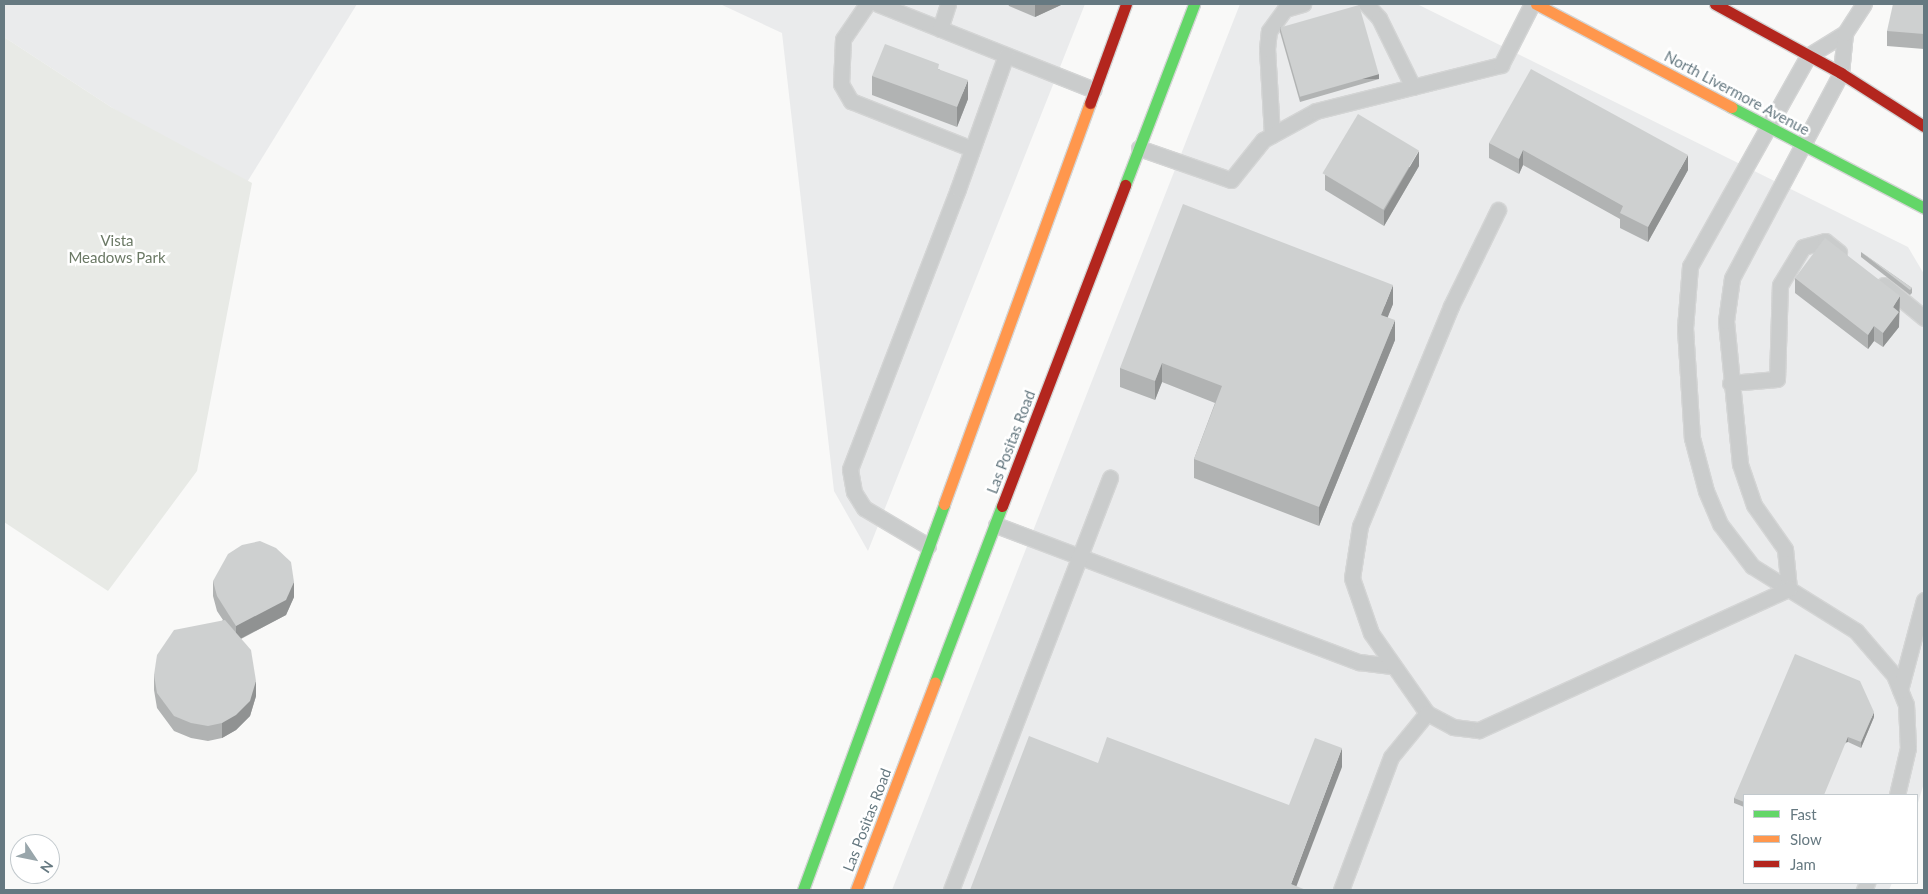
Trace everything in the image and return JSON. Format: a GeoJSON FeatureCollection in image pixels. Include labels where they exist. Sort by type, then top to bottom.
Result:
{"type":"FeatureCollection","features":[{"type":"Feature","properties":{"kind":"main road"},"geometry":{"type":"LineString","coordinates":[[803,890],[1126,4]]}},
{"type":"Feature","properties":{"kind":"main road","name":"Las Positas Road"},"geometry":{"type":"LineString","coordinates":[[856,890],[1194,4]]}},
{"type":"Feature","properties":{"kind":"main road","name":"North Livermore Avenue"},"geometry":{"type":"LineString","coordinates":[[1536,4],[1924,208]]}},
{"type":"Feature","properties":{"kind":"main road"},"geometry":{"type":"LineString","coordinates":[[1715,4],[1841,73],[1924,126]]}},
{"type":"Feature","properties":{"kind":"lane"},"geometry":{"type":"LineString","coordinates":[[868,4],[843,39],[841,84],[851,101],[972,149]]}},
{"type":"Feature","properties":{"kind":"lane"},"geometry":{"type":"LineString","coordinates":[[878,4],[1094,90]]}},
{"type":"Feature","properties":{"kind":"lane"},"geometry":{"type":"LineString","coordinates":[[940,29],[948,4]]}},
{"type":"Feature","properties":{"kind":"lane"},"geometry":{"type":"LineString","coordinates":[[1272,135],[1267,49],[1269,31],[1285,9],[1303,4]]}},
{"type":"Feature","properties":{"kind":"lane"},"geometry":{"type":"LineString","coordinates":[[1366,4],[1379,18],[1413,87]]}},
{"type":"Feature","properties":{"kind":"lane"},"geometry":{"type":"LineString","coordinates":[[1139,148],[1231,180],[1263,140],[1316,111],[1501,66],[1532,4]]}},
{"type":"Feature","properties":{"kind":"lane"},"geometry":{"type":"LineString","coordinates":[[1864,4],[1845,33],[1808,56],[1690,266],[1685,328],[1692,438],[1706,491],[1720,524],[1752,566],[1856,631],[1894,675],[1906,704],[1908,748],[1897,794]]}},
{"type":"Feature","properties":{"kind":"lane"},"geometry":{"type":"LineString","coordinates":[[1789,589],[1785,549],[1754,505],[1740,464],[1730,383],[1726,321],[1732,278],[1841,73],[1845,33]]}},
{"type":"Feature","properties":{"kind":"lane"},"geometry":{"type":"LineString","coordinates":[[928,546],[864,508],[854,492],[850,469],[1006,55]]}},
{"type":"Feature","properties":{"kind":"lane"},"geometry":{"type":"LineString","coordinates":[[1498,210],[1451,306],[1360,526],[1352,578],[1371,634],[1427,713],[1453,727],[1479,730],[1789,589]]}},
{"type":"Feature","properties":{"kind":"lane"},"geometry":{"type":"LineString","coordinates":[[1730,383],[1777,379],[1780,285],[1803,247],[1825,241],[1856,264]]}},
{"type":"Feature","properties":{"kind":"lane"},"geometry":{"type":"LineString","coordinates":[[1871,276],[1924,318]]}},
{"type":"Feature","properties":{"kind":"lane"},"geometry":{"type":"LineString","coordinates":[[951,890],[1110,478]]}},
{"type":"Feature","properties":{"kind":"lane"},"geometry":{"type":"LineString","coordinates":[[996,525],[1079,558],[1360,662],[1394,666]]}},
{"type":"Feature","properties":{"kind":"lane"},"geometry":{"type":"LineString","coordinates":[[1900,690],[1924,600]]}},
{"type":"Feature","properties":{"kind":"lane"},"geometry":{"type":"LineString","coordinates":[[1341,890],[1391,757],[1427,713]]}},
{"type":"Feature","properties":{"kind":"shaded area"},"geometry":{"type":"Polygon","coordinates":[[[4,4],[357,4],[241,192],[4,37],[4,4]]]}},
{"type":"Feature","properties":{"kind":"shaded area"},"geometry":{"type":"Polygon","coordinates":[[[720,4],[1085,4],[868,551],[834,491],[782,33],[720,4]]]}},
{"type":"Feature","properties":{"kind":"shaded area"},"geometry":{"type":"Polygon","coordinates":[[[1240,4],[1417,4],[1908,247],[1924,274],[1924,783],[1918,803],[1918,794],[1743,794],[1743,884],[1892,884],[1889,890],[892,890],[1240,4]]]}},
{"type":"Feature","properties":{"kind":"green space","name":"Vista Meadows Park"},"geometry":{"type":"Polygon","coordinates":[[[4,37],[111,107],[252,183],[197,471],[108,591],[4,522],[4,37]]]}},
{"type":"Feature","properties":{"kind":"building"},"geometry":{"type":"Polygon","coordinates":[[[1893,4],[1924,4],[1924,34],[1887,31],[1893,4]]]}},
{"type":"Feature","properties":{"kind":"building"},"geometry":{"type":"Polygon","coordinates":[[[1359,5],[1379,74],[1300,97],[1280,28],[1359,5]]]}},
{"type":"Feature","properties":{"kind":"building"},"geometry":{"type":"Polygon","coordinates":[[[885,44],[939,64],[938,69],[968,80],[957,107],[872,76],[885,44]]]}},
{"type":"Feature","properties":{"kind":"building"},"geometry":{"type":"Polygon","coordinates":[[[1531,69],[1688,155],[1648,227],[1620,213],[1623,206],[1523,150],[1519,159],[1489,143],[1531,69]]]}},
{"type":"Feature","properties":{"kind":"building"},"geometry":{"type":"Polygon","coordinates":[[[1358,114],[1419,151],[1383,210],[1322,173],[1358,114]]]}},
{"type":"Feature","properties":{"kind":"building"},"geometry":{"type":"Polygon","coordinates":[[[1183,204],[1393,285],[1381,315],[1395,320],[1319,507],[1194,459],[1222,386],[1162,363],[1155,381],[1120,368],[1183,204]]]}},
{"type":"Feature","properties":{"kind":"building"},"geometry":{"type":"Polygon","coordinates":[[[1825,238],[1900,296],[1893,307],[1899,312],[1883,333],[1874,326],[1868,335],[1795,278],[1825,238]]]}},
{"type":"Feature","properties":{"kind":"building"},"geometry":{"type":"Polygon","coordinates":[[[1861,252],[1912,288],[1910,290],[1861,252]]]}},
{"type":"Feature","properties":{"kind":"building"},"geometry":{"type":"Polygon","coordinates":[[[260,541],[276,548],[291,562],[294,582],[286,600],[236,626],[217,596],[213,581],[228,554],[242,545],[260,541]]]}},
{"type":"Feature","properties":{"kind":"building"},"geometry":{"type":"Polygon","coordinates":[[[225,620],[251,650],[256,681],[250,701],[236,715],[222,723],[208,726],[191,723],[174,716],[157,693],[154,675],[157,655],[174,630],[225,620]]]}},
{"type":"Feature","properties":{"kind":"building"},"geometry":{"type":"Polygon","coordinates":[[[1795,654],[1860,681],[1874,712],[1861,742],[1848,737],[1824,794],[1743,794],[1743,802],[1734,798],[1795,654]]]}},
{"type":"Feature","properties":{"kind":"building"},"geometry":{"type":"Polygon","coordinates":[[[1029,736],[1098,763],[1107,737],[1289,805],[1315,738],[1342,748],[1291,884],[1306,890],[970,890],[1029,736]]]}},
{"type":"Feature","properties":{"kind":"traffic: fast"},"geometry":{"type":"LineString","coordinates":[[1125,185],[1194,4]]}},
{"type":"Feature","properties":{"kind":"traffic: fast"},"geometry":{"type":"LineString","coordinates":[[1731,107],[1924,208]]}},
{"type":"Feature","properties":{"kind":"traffic: fast"},"geometry":{"type":"LineString","coordinates":[[803,890],[944,504]]}},
{"type":"Feature","properties":{"kind":"traffic: fast"},"geometry":{"type":"LineString","coordinates":[[935,682],[1002,506]]}},
{"type":"Feature","properties":{"kind":"traffic: slow"},"geometry":{"type":"LineString","coordinates":[[1536,4],[1731,107]]}},
{"type":"Feature","properties":{"kind":"traffic: slow"},"geometry":{"type":"LineString","coordinates":[[944,504],[1090,103]]}},
{"type":"Feature","properties":{"kind":"traffic: slow"},"geometry":{"type":"LineString","coordinates":[[856,890],[935,682]]}},
{"type":"Feature","properties":{"kind":"traffic: jam"},"geometry":{"type":"LineString","coordinates":[[1090,103],[1126,4]]}},
{"type":"Feature","properties":{"kind":"traffic: jam"},"geometry":{"type":"LineString","coordinates":[[1715,4],[1841,73],[1924,126]]}},
{"type":"Feature","properties":{"kind":"traffic: jam"},"geometry":{"type":"LineString","coordinates":[[1002,506],[1125,185]]}}]}
